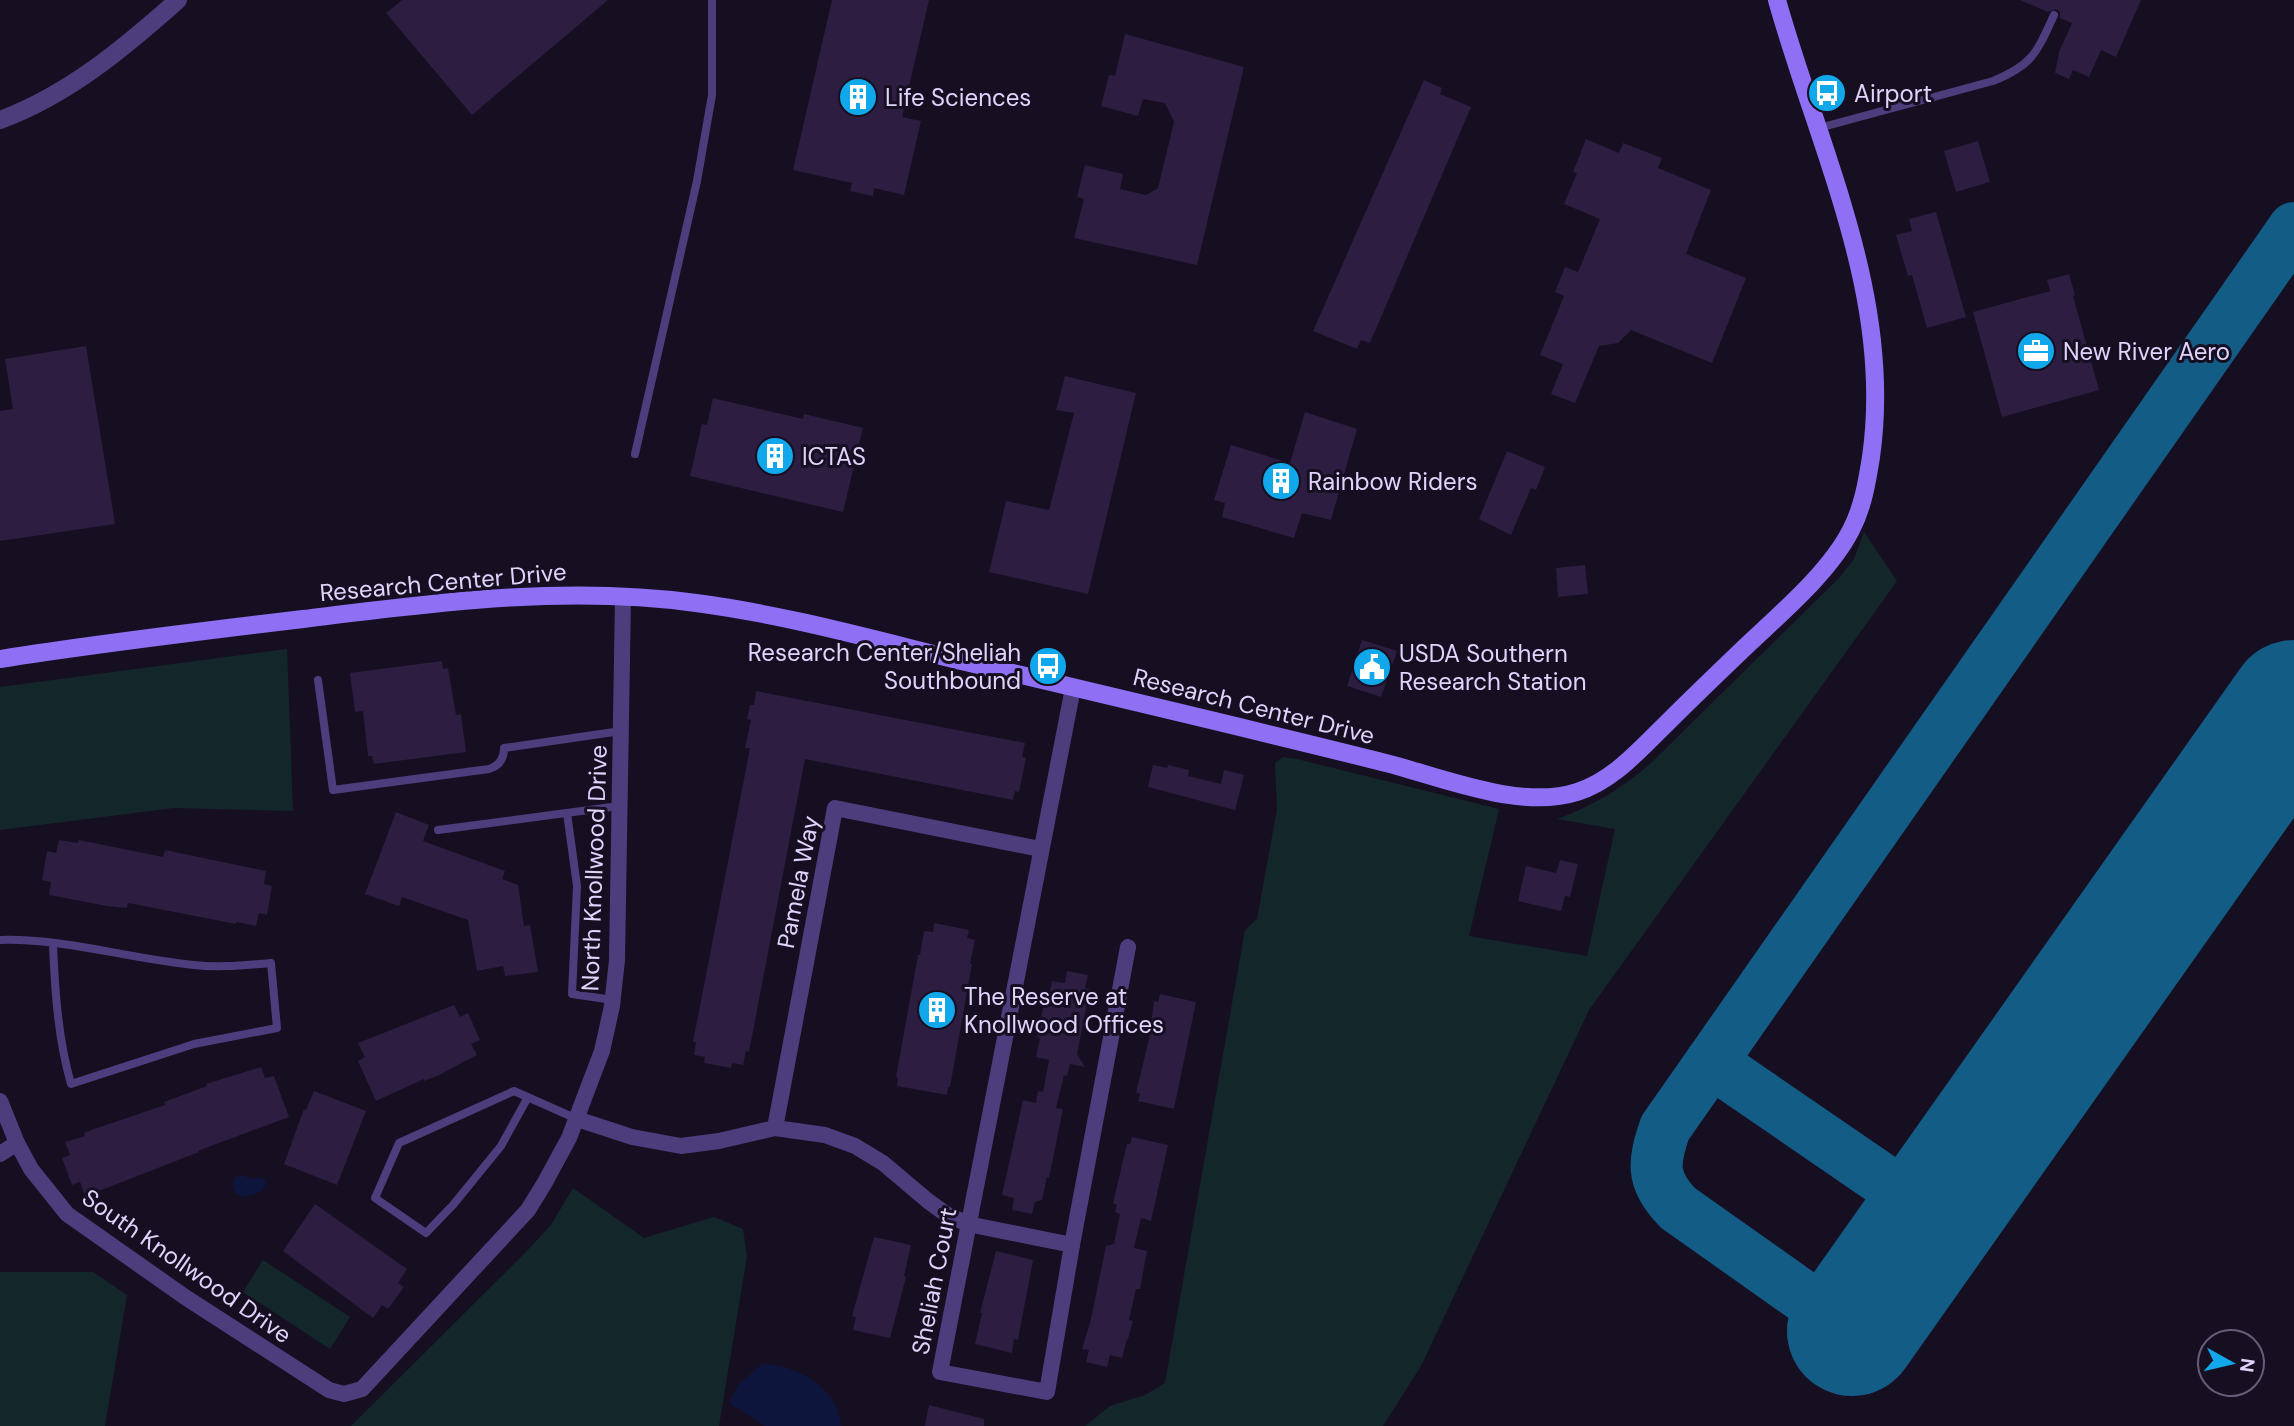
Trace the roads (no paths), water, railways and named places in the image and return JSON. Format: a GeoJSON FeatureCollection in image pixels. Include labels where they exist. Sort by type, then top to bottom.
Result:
{"type":"FeatureCollection","features":[{"type":"Feature","properties":{"kind":"main road","name":"Research Center Drive"},"geometry":{"type":"LineString","coordinates":[[0,659],[443,602],[529,595],[623,597],[705,604],[792,621],[1374,760],[1505,795],[1530,798],[1560,796],[1589,787],[1640,750],[1825,568],[1848,536],[1861,505],[1874,434],[1876,366],[1869,314],[1833,168],[1777,0]]}},
{"type":"Feature","properties":{"kind":"street"},"geometry":{"type":"LineString","coordinates":[[0,120],[35,106],[74,83],[124,46],[178,0]]}},
{"type":"Feature","properties":{"kind":"street","name":"North Knollwood Drive"},"geometry":{"type":"LineString","coordinates":[[359,1391],[528,1210],[577,1119],[602,1051],[613,1000],[618,941],[623,597]]}},
{"type":"Feature","properties":{"kind":"street","name":"Sheliah Court"},"geometry":{"type":"LineString","coordinates":[[1073,688],[940,1372],[1047,1392],[1128,947]]}},
{"type":"Feature","properties":{"kind":"street","name":"Pamela Way"},"geometry":{"type":"LineString","coordinates":[[775,1128],[835,808],[1040,849]]}},
{"type":"Feature","properties":{"kind":"street","name":"South Knollwood Drive"},"geometry":{"type":"LineString","coordinates":[[0,1101],[31,1169],[67,1214],[185,1297],[329,1390],[344,1394],[359,1391]]}},
{"type":"Feature","properties":{"kind":"street"},"geometry":{"type":"LineString","coordinates":[[577,1119],[622,1134],[681,1146],[719,1141],[775,1128],[825,1135],[855,1146],[883,1163],[946,1214],[968,1224],[1072,1245]]}},
{"type":"Feature","properties":{"kind":"street"},"geometry":{"type":"LineString","coordinates":[[0,1154],[17,1143]]}},
{"type":"Feature","properties":{"kind":"lane"},"geometry":{"type":"LineString","coordinates":[[635,454],[697,181],[712,95],[712,0]]}},
{"type":"Feature","properties":{"kind":"lane"},"geometry":{"type":"LineString","coordinates":[[1819,128],[1993,81],[2013,73],[2038,51],[2054,15]]}},
{"type":"Feature","properties":{"kind":"lane"},"geometry":{"type":"LineString","coordinates":[[318,680],[333,790],[489,769],[502,760],[504,748],[621,731]]}},
{"type":"Feature","properties":{"kind":"lane"},"geometry":{"type":"LineString","coordinates":[[438,830],[619,806]]}},
{"type":"Feature","properties":{"kind":"lane"},"geometry":{"type":"LineString","coordinates":[[567,813],[577,886],[572,994],[613,1000]]}},
{"type":"Feature","properties":{"kind":"lane"},"geometry":{"type":"LineString","coordinates":[[0,940],[52,944],[195,965],[271,963],[277,1028],[194,1044],[71,1084],[61,1049],[57,1021],[52,944]]}},
{"type":"Feature","properties":{"kind":"lane"},"geometry":{"type":"LineString","coordinates":[[528,1097],[501,1146],[426,1233],[375,1198],[396,1148],[405,1139],[513,1091],[528,1097],[577,1119]]}},
{"type":"Feature","properties":{"kind":"place","name":"Airport"},"geometry":{"type":"Point","coordinates":[1827,93]}},
{"type":"Feature","properties":{"kind":"place","name":"Life Sciences"},"geometry":{"type":"Point","coordinates":[858,97]}},
{"type":"Feature","properties":{"kind":"place","name":"New River Aero"},"geometry":{"type":"Point","coordinates":[2036,351]}},
{"type":"Feature","properties":{"kind":"place","name":"ICTAS"},"geometry":{"type":"Point","coordinates":[775,456]}},
{"type":"Feature","properties":{"kind":"place","name":"Rainbow Riders"},"geometry":{"type":"Point","coordinates":[1281,481]}},
{"type":"Feature","properties":{"kind":"place","name":"Research Center/Sheliah Southbound"},"geometry":{"type":"Point","coordinates":[1048,666]}},
{"type":"Feature","properties":{"kind":"place","name":"USDA Southern Research Station"},"geometry":{"type":"Point","coordinates":[1372,667]}},
{"type":"Feature","properties":{"kind":"place","name":"The Reserve at Knollwood Offices"},"geometry":{"type":"Point","coordinates":[937,1010]}}]}
